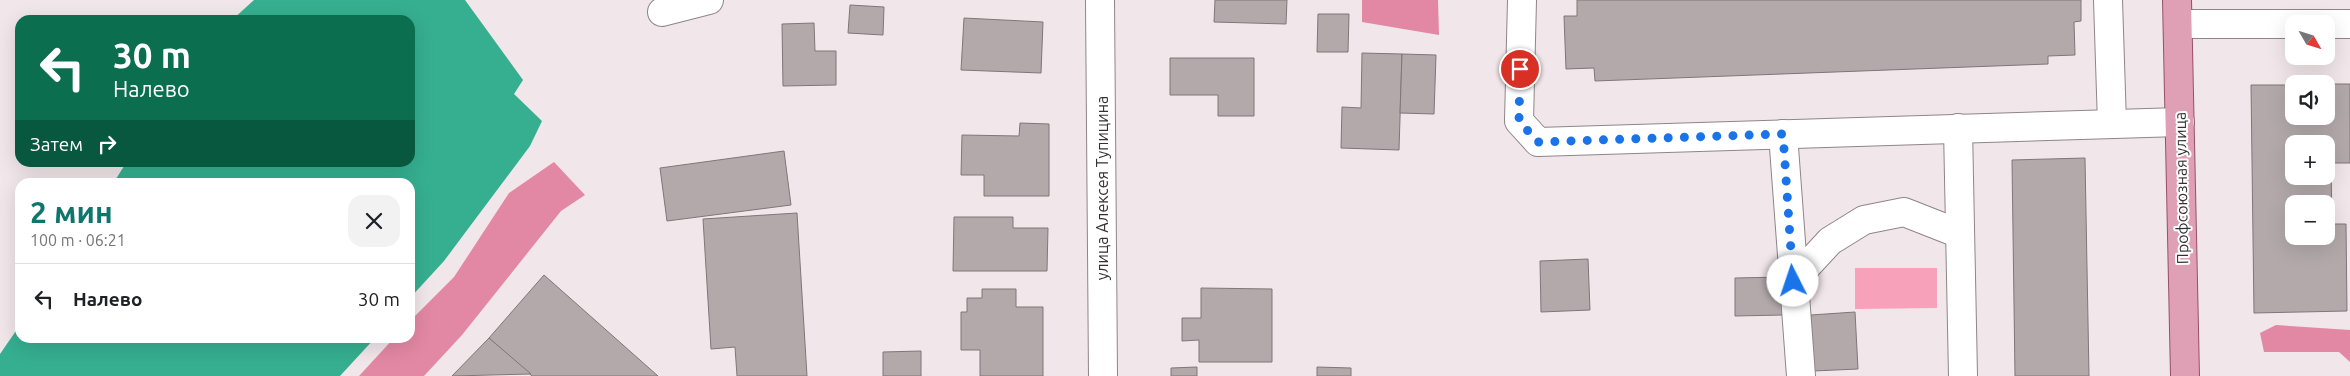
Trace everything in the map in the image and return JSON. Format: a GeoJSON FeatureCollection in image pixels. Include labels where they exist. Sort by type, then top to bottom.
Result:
{"type":"FeatureCollection","features":[{"type":"Feature","properties":{"kind":"main road","name":"Профсоюзная улица"},"geometry":{"type":"LineString","coordinates":[[2178,12],[2184,376]]}},
{"type":"Feature","properties":{"kind":"street"},"geometry":{"type":"LineString","coordinates":[[662,12],[709,0]]}},
{"type":"Feature","properties":{"kind":"street","name":"улица Алексея Тупицина"},"geometry":{"type":"LineString","coordinates":[[1100,0],[1103,376]]}},
{"type":"Feature","properties":{"kind":"street"},"geometry":{"type":"LineString","coordinates":[[1522,0],[1519,121],[1538,142],[2180,122]]}},
{"type":"Feature","properties":{"kind":"street"},"geometry":{"type":"LineString","coordinates":[[2108,0],[2112,124]]}},
{"type":"Feature","properties":{"kind":"street"},"geometry":{"type":"LineString","coordinates":[[2178,12],[2350,24]]}},
{"type":"Feature","properties":{"kind":"street"},"geometry":{"type":"LineString","coordinates":[[1958,128],[1963,376]]}},
{"type":"Feature","properties":{"kind":"street"},"geometry":{"type":"LineString","coordinates":[[1783,134],[1801,376]]}},
{"type":"Feature","properties":{"kind":"street"},"geometry":{"type":"LineString","coordinates":[[1793,281],[1830,241],[1864,220],[1904,212],[1960,234]]}},
{"type":"Feature","properties":{"kind":"shaded area"},"geometry":{"type":"Polygon","coordinates":[[[254,0],[465,0],[523,80],[514,94],[542,121],[530,146],[444,261],[415,293],[415,178],[117,178],[123,167],[415,167],[415,15],[238,15],[254,0]]]}},
{"type":"Feature","properties":{"kind":"shaded area"},"geometry":{"type":"Polygon","coordinates":[[[1362,0],[1438,0],[1439,35],[1362,22],[1362,0]]]}},
{"type":"Feature","properties":{"kind":"shaded area"},"geometry":{"type":"Polygon","coordinates":[[[554,162],[585,195],[561,211],[462,335],[424,376],[359,376],[389,343],[415,343],[415,316],[454,277],[509,193],[554,162]]]}},
{"type":"Feature","properties":{"kind":"shaded area"},"geometry":{"type":"Polygon","coordinates":[[[1855,268],[1937,268],[1937,308],[1855,309],[1855,268]]]}},
{"type":"Feature","properties":{"kind":"shaded area"},"geometry":{"type":"Polygon","coordinates":[[[2276,325],[2350,330],[2350,362],[2339,352],[2264,352],[2260,333],[2276,325]]]}},
{"type":"Feature","properties":{"kind":"shaded area"},"geometry":{"type":"Polygon","coordinates":[[[15,332],[15,343],[370,343],[340,376],[0,376],[0,354],[15,332]]]}},
{"type":"Feature","properties":{"kind":"building"},"geometry":{"type":"Polygon","coordinates":[[[1215,0],[1287,0],[1286,24],[1214,22],[1215,0]]]}},
{"type":"Feature","properties":{"kind":"building"},"geometry":{"type":"Polygon","coordinates":[[[1577,0],[2081,0],[2081,21],[2074,22],[2075,55],[2048,56],[2048,64],[1595,81],[1594,68],[1566,69],[1564,16],[1577,16],[1577,0]]]}},
{"type":"Feature","properties":{"kind":"building"},"geometry":{"type":"Polygon","coordinates":[[[850,5],[884,7],[883,35],[848,33],[850,5]]]}},
{"type":"Feature","properties":{"kind":"building"},"geometry":{"type":"Polygon","coordinates":[[[1318,14],[1349,14],[1348,52],[1317,52],[1318,14]]]}},
{"type":"Feature","properties":{"kind":"building"},"geometry":{"type":"Polygon","coordinates":[[[964,18],[1043,22],[1041,73],[961,70],[964,18]]]}},
{"type":"Feature","properties":{"kind":"building"},"geometry":{"type":"Polygon","coordinates":[[[814,23],[815,51],[836,51],[836,85],[783,86],[782,24],[814,23]]]}},
{"type":"Feature","properties":{"kind":"building"},"geometry":{"type":"Polygon","coordinates":[[[1362,53],[1402,54],[1399,150],[1341,148],[1342,107],[1361,108],[1362,53]]]}},
{"type":"Feature","properties":{"kind":"building"},"geometry":{"type":"Polygon","coordinates":[[[1402,54],[1436,55],[1434,114],[1400,113],[1402,54]]]}},
{"type":"Feature","properties":{"kind":"building"},"geometry":{"type":"Polygon","coordinates":[[[1170,58],[1254,58],[1254,116],[1218,116],[1218,95],[1170,95],[1170,58]]]}},
{"type":"Feature","properties":{"kind":"building"},"geometry":{"type":"Polygon","coordinates":[[[2335,84],[2350,84],[2350,163],[2335,163],[2335,135],[2285,135],[2285,185],[2331,185],[2332,195],[2285,195],[2285,245],[2335,245],[2335,224],[2346,224],[2347,311],[2254,313],[2251,85],[2285,85],[2285,125],[2335,125],[2335,84]]]}},
{"type":"Feature","properties":{"kind":"building"},"geometry":{"type":"Polygon","coordinates":[[[1020,123],[1049,124],[1049,196],[984,196],[984,175],[961,175],[962,135],[1019,136],[1020,123]]]}},
{"type":"Feature","properties":{"kind":"building"},"geometry":{"type":"Polygon","coordinates":[[[784,151],[791,205],[667,221],[660,168],[784,151]]]}},
{"type":"Feature","properties":{"kind":"building"},"geometry":{"type":"Polygon","coordinates":[[[2085,158],[2089,376],[2015,376],[2012,160],[2085,158]]]}},
{"type":"Feature","properties":{"kind":"building"},"geometry":{"type":"Polygon","coordinates":[[[797,213],[807,376],[737,376],[735,347],[711,349],[703,219],[797,213]]]}},
{"type":"Feature","properties":{"kind":"building"},"geometry":{"type":"Polygon","coordinates":[[[954,217],[1013,217],[1013,228],[1048,228],[1047,271],[953,271],[954,217]]]}},
{"type":"Feature","properties":{"kind":"building"},"geometry":{"type":"Polygon","coordinates":[[[1588,259],[1590,310],[1541,312],[1540,261],[1588,259]]]}},
{"type":"Feature","properties":{"kind":"building"},"geometry":{"type":"Polygon","coordinates":[[[544,275],[658,376],[532,376],[489,338],[544,275]]]}},
{"type":"Feature","properties":{"kind":"building"},"geometry":{"type":"Polygon","coordinates":[[[1783,277],[1784,315],[1735,316],[1735,278],[1783,277]]]}},
{"type":"Feature","properties":{"kind":"building"},"geometry":{"type":"Polygon","coordinates":[[[1201,288],[1272,289],[1272,362],[1199,362],[1199,340],[1182,341],[1182,318],[1201,318],[1201,288]]]}},
{"type":"Feature","properties":{"kind":"building"},"geometry":{"type":"Polygon","coordinates":[[[982,289],[1016,289],[1016,307],[1043,307],[1043,376],[980,376],[980,350],[961,350],[961,312],[967,312],[967,298],[982,298],[982,289]]]}},
{"type":"Feature","properties":{"kind":"building"},"geometry":{"type":"Polygon","coordinates":[[[1855,312],[1858,369],[1813,371],[1811,315],[1855,312]]]}},
{"type":"Feature","properties":{"kind":"building"},"geometry":{"type":"Polygon","coordinates":[[[489,338],[531,374],[452,376],[489,338]]]}},
{"type":"Feature","properties":{"kind":"building"},"geometry":{"type":"Polygon","coordinates":[[[921,351],[921,376],[883,376],[883,352],[921,351]]]}},
{"type":"Feature","properties":{"kind":"building"},"geometry":{"type":"Polygon","coordinates":[[[1197,367],[1197,376],[1171,376],[1171,368],[1197,367]]]}},
{"type":"Feature","properties":{"kind":"building"},"geometry":{"type":"Polygon","coordinates":[[[1317,367],[1351,368],[1351,376],[1317,376],[1317,367]]]}},
{"type":"Feature","properties":{"kind":"route"},"geometry":{"type":"LineString","coordinates":[[1520,69],[1519,121],[1538,142],[1783,134],[1793,281]]}}]}
